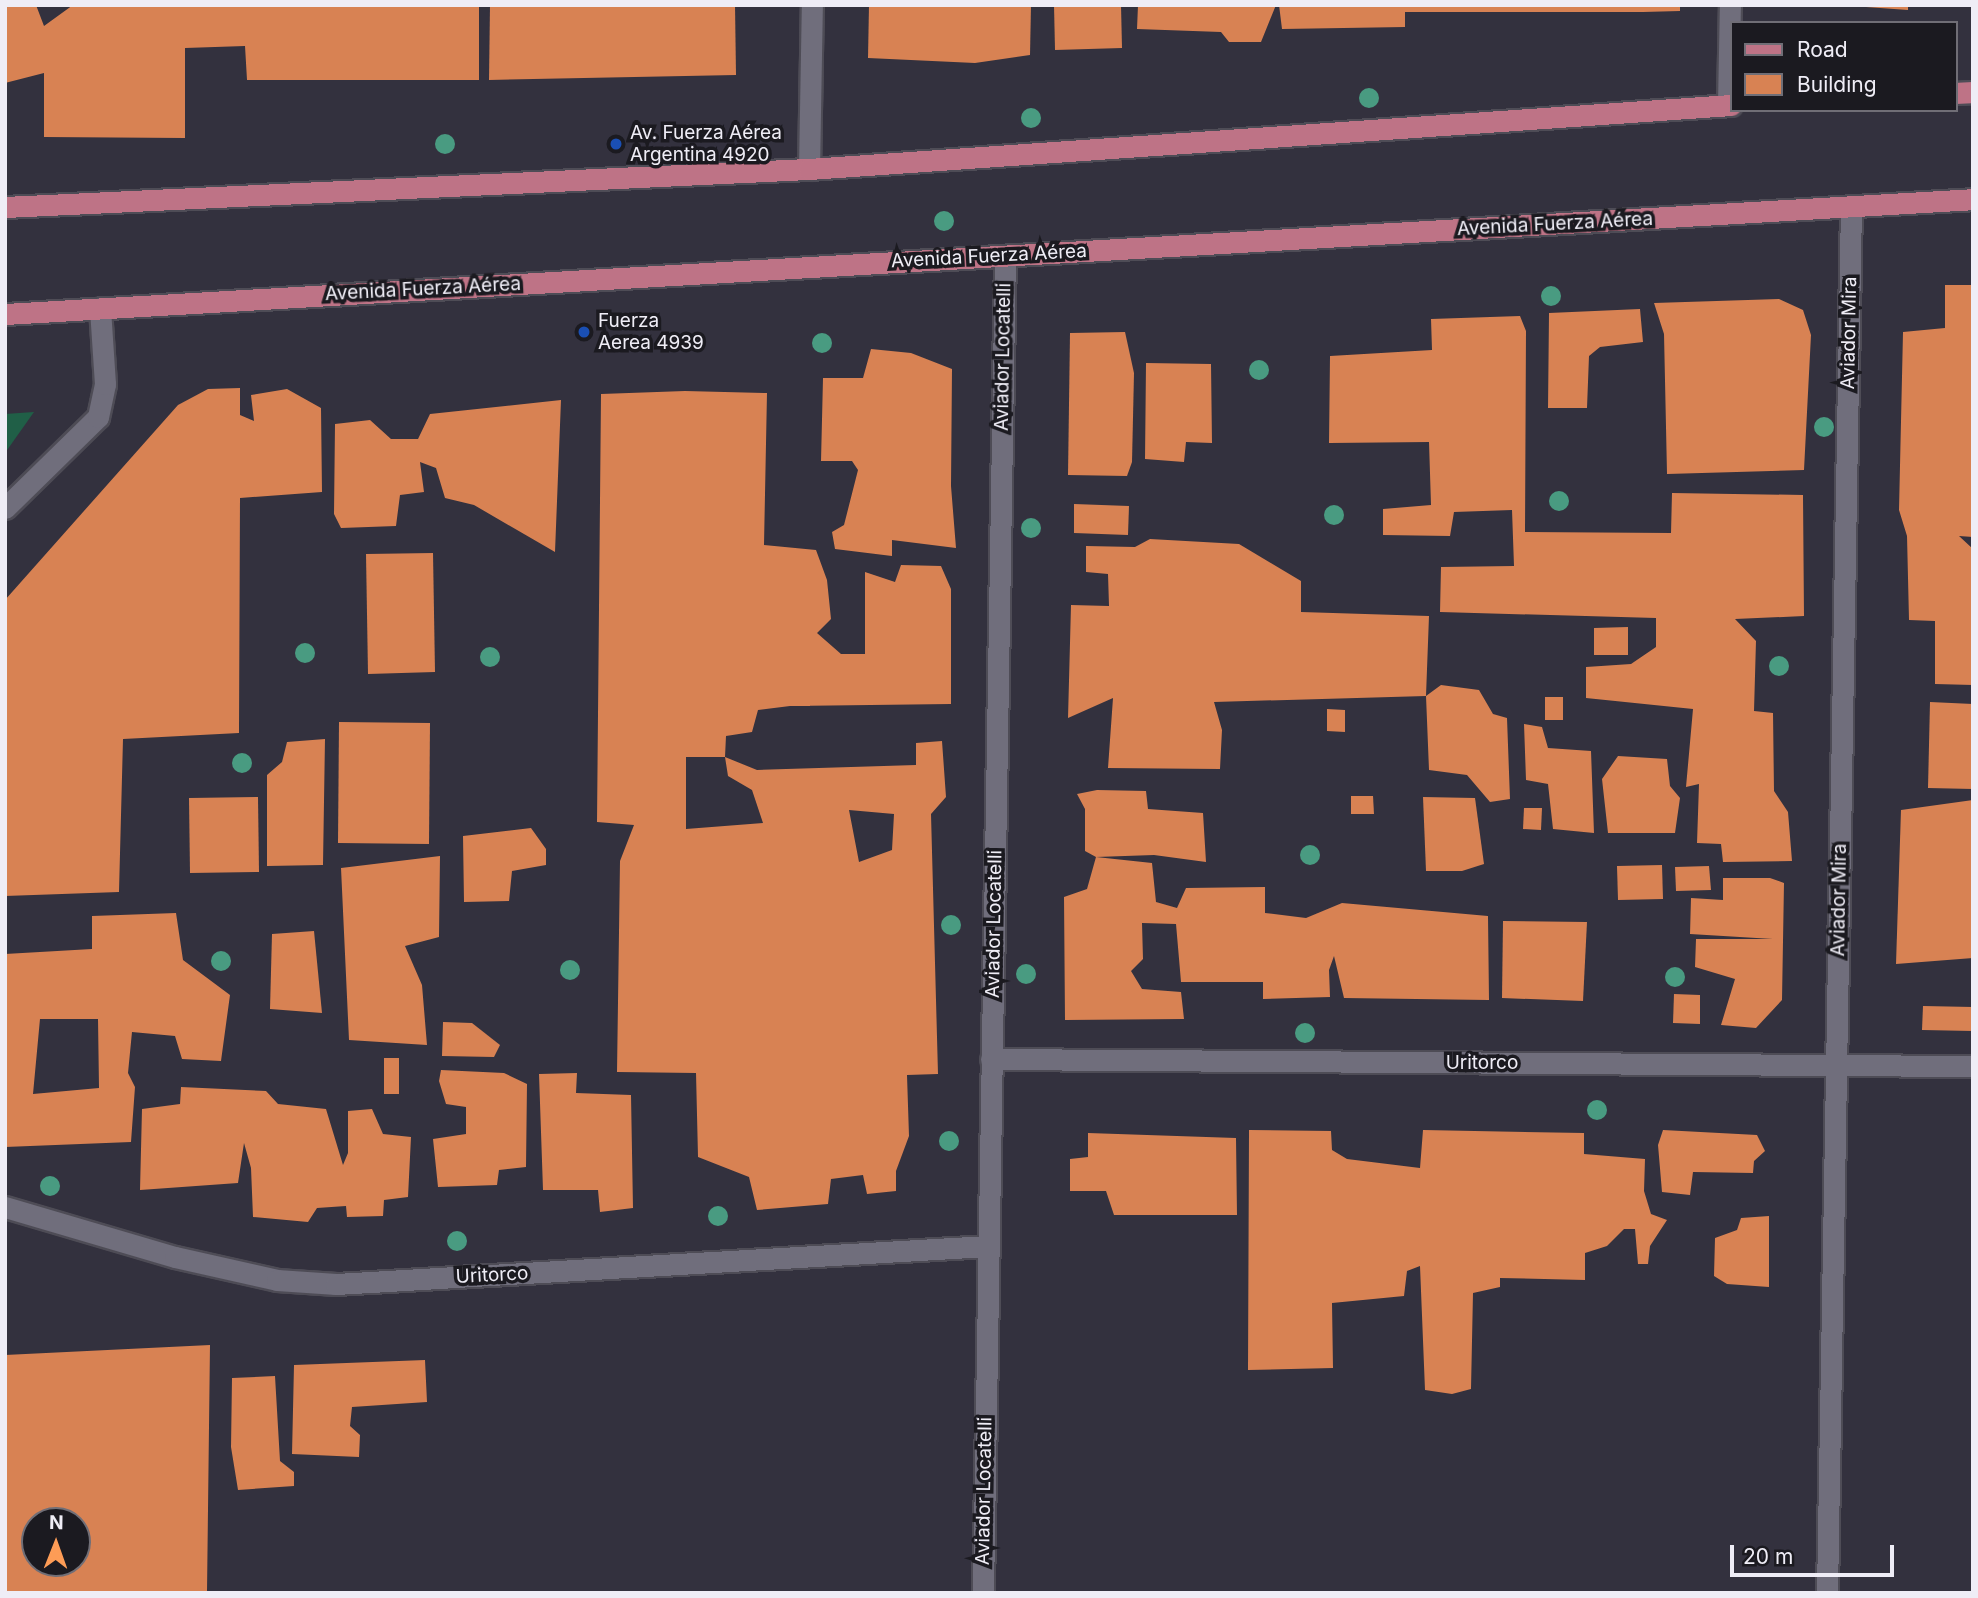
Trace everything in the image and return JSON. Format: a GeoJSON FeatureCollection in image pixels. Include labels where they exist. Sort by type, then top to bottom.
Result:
{"type":"FeatureCollection","features":[{"type":"Feature","properties":{"kind":"main road"},"geometry":{"type":"LineString","coordinates":[[5,207],[809,169],[1730,105]]}},
{"type":"Feature","properties":{"kind":"main road","name":"Avenida Fuerza Aérea"},"geometry":{"type":"LineString","coordinates":[[5,314],[1973,199]]}},
{"type":"Feature","properties":{"kind":"street"},"geometry":{"type":"LineString","coordinates":[[809,169],[811,5]]}},
{"type":"Feature","properties":{"kind":"street"},"geometry":{"type":"LineString","coordinates":[[1730,5],[1730,105]]}},
{"type":"Feature","properties":{"kind":"street","name":"Aviador Mira"},"geometry":{"type":"LineString","coordinates":[[1827,1593],[1852,206]]}},
{"type":"Feature","properties":{"kind":"street","name":"Aviador Locatelli"},"geometry":{"type":"LineString","coordinates":[[983,1593],[1005,256]]}},
{"type":"Feature","properties":{"kind":"street"},"geometry":{"type":"LineString","coordinates":[[5,508],[98,417],[105,384],[100,308]]}},
{"type":"Feature","properties":{"kind":"street","name":"Uritorco"},"geometry":{"type":"LineString","coordinates":[[991,1059],[1973,1066]]}},
{"type":"Feature","properties":{"kind":"street","name":"Uritorco"},"geometry":{"type":"LineString","coordinates":[[5,1208],[174,1257],[277,1280],[336,1284],[988,1246]]}},
{"type":"Feature","properties":{"kind":"green space"},"geometry":{"type":"Polygon","coordinates":[[[34,412],[5,453],[5,414],[34,412]]]}},
{"type":"Feature","properties":{"kind":"building"},"geometry":{"type":"Polygon","coordinates":[[[5,5],[36,5],[44,26],[73,5],[479,5],[479,80],[247,80],[245,46],[185,48],[185,138],[44,137],[44,73],[5,83],[5,5]]]}},
{"type":"Feature","properties":{"kind":"building"},"geometry":{"type":"Polygon","coordinates":[[[490,5],[735,5],[736,75],[489,80],[490,5]]]}},
{"type":"Feature","properties":{"kind":"building"},"geometry":{"type":"Polygon","coordinates":[[[869,5],[1031,5],[1030,55],[975,63],[868,58],[869,5]]]}},
{"type":"Feature","properties":{"kind":"building"},"geometry":{"type":"Polygon","coordinates":[[[1054,5],[1121,5],[1122,48],[1055,50],[1054,5]]]}},
{"type":"Feature","properties":{"kind":"building"},"geometry":{"type":"Polygon","coordinates":[[[1138,5],[1276,5],[1261,42],[1229,42],[1221,32],[1137,29],[1138,5]]]}},
{"type":"Feature","properties":{"kind":"building"},"geometry":{"type":"Polygon","coordinates":[[[1279,5],[1680,5],[1680,11],[1405,12],[1405,27],[1282,29],[1279,5]]]}},
{"type":"Feature","properties":{"kind":"building"},"geometry":{"type":"Polygon","coordinates":[[[1838,5],[1908,5],[1908,10],[1838,5]]]}},
{"type":"Feature","properties":{"kind":"building"},"geometry":{"type":"Polygon","coordinates":[[[1945,285],[1973,285],[1973,537],[1959,536],[1973,549],[1973,685],[1935,684],[1935,621],[1909,620],[1907,536],[1899,510],[1903,332],[1945,328],[1945,285]]]}},
{"type":"Feature","properties":{"kind":"building"},"geometry":{"type":"Polygon","coordinates":[[[1779,299],[1803,310],[1811,335],[1804,470],[1667,474],[1664,334],[1654,303],[1779,299]]]}},
{"type":"Feature","properties":{"kind":"building"},"geometry":{"type":"Polygon","coordinates":[[[1640,309],[1643,342],[1600,347],[1589,356],[1587,408],[1548,408],[1549,313],[1640,309]]]}},
{"type":"Feature","properties":{"kind":"building"},"geometry":{"type":"Polygon","coordinates":[[[1520,316],[1526,331],[1525,532],[1671,533],[1672,493],[1803,495],[1804,616],[1735,619],[1756,641],[1754,711],[1773,713],[1774,791],[1788,812],[1792,861],[1723,862],[1721,844],[1697,843],[1699,784],[1686,787],[1693,709],[1586,698],[1586,667],[1631,664],[1656,647],[1656,618],[1440,612],[1441,567],[1514,566],[1512,510],[1454,512],[1450,536],[1383,535],[1383,509],[1431,505],[1429,442],[1329,443],[1330,356],[1432,350],[1431,319],[1520,316]]]}},
{"type":"Feature","properties":{"kind":"building"},"geometry":{"type":"Polygon","coordinates":[[[1125,332],[1134,373],[1132,462],[1127,476],[1068,475],[1070,333],[1125,332]]]}},
{"type":"Feature","properties":{"kind":"building"},"geometry":{"type":"Polygon","coordinates":[[[871,349],[911,353],[952,369],[951,486],[956,548],[892,540],[892,556],[835,549],[832,532],[844,525],[858,470],[852,461],[821,461],[823,378],[863,378],[871,349]]]}},
{"type":"Feature","properties":{"kind":"building"},"geometry":{"type":"Polygon","coordinates":[[[1146,363],[1211,364],[1212,443],[1186,442],[1184,462],[1145,459],[1146,363]]]}},
{"type":"Feature","properties":{"kind":"building"},"geometry":{"type":"Polygon","coordinates":[[[240,388],[240,415],[254,421],[251,395],[287,389],[321,408],[322,492],[240,498],[239,733],[123,739],[119,892],[5,896],[5,600],[178,405],[208,389],[240,388]]]}},
{"type":"Feature","properties":{"kind":"building"},"geometry":{"type":"Polygon","coordinates":[[[685,391],[767,393],[764,545],[816,550],[827,580],[831,619],[817,633],[841,654],[865,654],[865,572],[895,582],[901,565],[941,566],[951,589],[951,704],[790,706],[758,710],[752,732],[726,736],[725,757],[757,770],[916,765],[916,743],[942,741],[946,797],[931,814],[938,1074],[907,1075],[909,1136],[896,1171],[896,1191],[867,1194],[863,1175],[831,1179],[828,1204],[757,1210],[749,1177],[698,1157],[696,1073],[617,1072],[620,861],[634,825],[597,822],[601,394],[685,391]],[[686,757],[686,829],[763,823],[752,790],[728,776],[725,757],[686,757]],[[849,810],[859,862],[892,850],[894,814],[849,810]]]}},
{"type":"Feature","properties":{"kind":"building"},"geometry":{"type":"Polygon","coordinates":[[[561,400],[555,552],[474,505],[445,498],[436,468],[420,462],[424,492],[400,495],[396,526],[341,528],[334,514],[335,424],[370,420],[391,439],[418,439],[430,414],[561,400]]]}},
{"type":"Feature","properties":{"kind":"building"},"geometry":{"type":"Polygon","coordinates":[[[1074,504],[1129,506],[1128,535],[1074,533],[1074,504]]]}},
{"type":"Feature","properties":{"kind":"building"},"geometry":{"type":"Polygon","coordinates":[[[1150,539],[1239,544],[1301,581],[1301,612],[1429,616],[1426,696],[1214,702],[1222,730],[1220,769],[1108,768],[1113,698],[1068,718],[1071,605],[1109,606],[1108,574],[1086,572],[1086,546],[1135,547],[1150,539]]]}},
{"type":"Feature","properties":{"kind":"building"},"geometry":{"type":"Polygon","coordinates":[[[433,553],[435,672],[368,674],[366,554],[433,553]]]}},
{"type":"Feature","properties":{"kind":"building"},"geometry":{"type":"Polygon","coordinates":[[[1628,627],[1628,655],[1594,655],[1594,628],[1628,627]]]}},
{"type":"Feature","properties":{"kind":"building"},"geometry":{"type":"Polygon","coordinates":[[[1441,685],[1479,690],[1493,714],[1507,718],[1510,799],[1490,802],[1467,775],[1429,770],[1426,696],[1441,685]]]}},
{"type":"Feature","properties":{"kind":"building"},"geometry":{"type":"Polygon","coordinates":[[[1545,697],[1563,697],[1563,720],[1545,720],[1545,697]]]}},
{"type":"Feature","properties":{"kind":"building"},"geometry":{"type":"Polygon","coordinates":[[[1930,702],[1973,704],[1973,789],[1928,788],[1930,702]]]}},
{"type":"Feature","properties":{"kind":"building"},"geometry":{"type":"Polygon","coordinates":[[[1327,709],[1345,710],[1345,732],[1327,731],[1327,709]]]}},
{"type":"Feature","properties":{"kind":"building"},"geometry":{"type":"Polygon","coordinates":[[[339,722],[430,723],[429,844],[338,843],[339,722]]]}},
{"type":"Feature","properties":{"kind":"building"},"geometry":{"type":"Polygon","coordinates":[[[1524,724],[1542,727],[1548,748],[1591,751],[1594,833],[1553,829],[1548,784],[1526,780],[1524,724]]]}},
{"type":"Feature","properties":{"kind":"building"},"geometry":{"type":"Polygon","coordinates":[[[325,739],[323,865],[267,866],[267,775],[282,762],[287,742],[325,739]]]}},
{"type":"Feature","properties":{"kind":"building"},"geometry":{"type":"Polygon","coordinates":[[[1618,756],[1667,759],[1670,786],[1680,798],[1675,833],[1608,833],[1602,779],[1618,756]]]}},
{"type":"Feature","properties":{"kind":"building"},"geometry":{"type":"Polygon","coordinates":[[[1097,790],[1146,791],[1148,809],[1203,813],[1206,862],[1154,855],[1096,857],[1085,851],[1085,809],[1077,794],[1097,790]]]}},
{"type":"Feature","properties":{"kind":"building"},"geometry":{"type":"Polygon","coordinates":[[[1351,796],[1373,796],[1374,814],[1351,814],[1351,796]]]}},
{"type":"Feature","properties":{"kind":"building"},"geometry":{"type":"Polygon","coordinates":[[[258,797],[259,872],[190,873],[189,798],[258,797]]]}},
{"type":"Feature","properties":{"kind":"building"},"geometry":{"type":"Polygon","coordinates":[[[1423,797],[1475,798],[1484,864],[1462,871],[1426,871],[1423,797]]]}},
{"type":"Feature","properties":{"kind":"building"},"geometry":{"type":"Polygon","coordinates":[[[1973,800],[1973,958],[1896,964],[1901,810],[1973,800]]]}},
{"type":"Feature","properties":{"kind":"building"},"geometry":{"type":"Polygon","coordinates":[[[1524,808],[1542,808],[1541,830],[1523,829],[1524,808]]]}},
{"type":"Feature","properties":{"kind":"building"},"geometry":{"type":"Polygon","coordinates":[[[531,828],[546,849],[546,865],[512,871],[509,901],[464,902],[463,836],[531,828]]]}},
{"type":"Feature","properties":{"kind":"building"},"geometry":{"type":"Polygon","coordinates":[[[440,856],[439,937],[405,946],[422,985],[427,1045],[349,1040],[341,868],[440,856]]]}},
{"type":"Feature","properties":{"kind":"building"},"geometry":{"type":"Polygon","coordinates":[[[1096,857],[1152,863],[1156,902],[1177,908],[1186,888],[1265,887],[1265,913],[1306,918],[1342,903],[1488,916],[1489,1000],[1344,998],[1334,956],[1329,970],[1330,997],[1263,999],[1263,982],[1181,982],[1176,924],[1142,923],[1143,959],[1131,971],[1142,989],[1181,992],[1184,1019],[1065,1020],[1064,897],[1087,889],[1096,857]]]}},
{"type":"Feature","properties":{"kind":"building"},"geometry":{"type":"Polygon","coordinates":[[[1662,865],[1663,899],[1618,900],[1617,866],[1662,865]]]}},
{"type":"Feature","properties":{"kind":"building"},"geometry":{"type":"Polygon","coordinates":[[[1709,866],[1711,890],[1676,891],[1675,867],[1709,866]]]}},
{"type":"Feature","properties":{"kind":"building"},"geometry":{"type":"Polygon","coordinates":[[[1723,878],[1770,878],[1784,883],[1782,1000],[1756,1028],[1721,1025],[1735,979],[1695,967],[1696,939],[1773,939],[1690,934],[1691,898],[1723,900],[1723,878]]]}},
{"type":"Feature","properties":{"kind":"building"},"geometry":{"type":"Polygon","coordinates":[[[176,913],[183,960],[230,995],[221,1061],[182,1059],[175,1036],[132,1032],[128,1073],[135,1087],[131,1142],[5,1147],[5,954],[92,949],[92,916],[176,913]],[[40,1019],[33,1094],[99,1088],[98,1019],[40,1019]]]}},
{"type":"Feature","properties":{"kind":"building"},"geometry":{"type":"Polygon","coordinates":[[[1503,921],[1587,922],[1583,1001],[1502,998],[1503,921]]]}},
{"type":"Feature","properties":{"kind":"building"},"geometry":{"type":"Polygon","coordinates":[[[314,931],[322,1013],[270,1009],[272,934],[314,931]]]}},
{"type":"Feature","properties":{"kind":"building"},"geometry":{"type":"Polygon","coordinates":[[[1674,994],[1700,995],[1700,1024],[1673,1023],[1674,994]]]}},
{"type":"Feature","properties":{"kind":"building"},"geometry":{"type":"Polygon","coordinates":[[[1923,1006],[1973,1007],[1973,1031],[1922,1030],[1923,1006]]]}},
{"type":"Feature","properties":{"kind":"building"},"geometry":{"type":"Polygon","coordinates":[[[443,1022],[472,1023],[500,1045],[494,1057],[442,1056],[443,1022]]]}},
{"type":"Feature","properties":{"kind":"building"},"geometry":{"type":"Polygon","coordinates":[[[384,1058],[399,1058],[399,1094],[384,1094],[384,1058]]]}},
{"type":"Feature","properties":{"kind":"building"},"geometry":{"type":"Polygon","coordinates":[[[441,1070],[504,1073],[527,1084],[526,1167],[499,1170],[497,1185],[438,1187],[433,1139],[466,1134],[466,1107],[446,1104],[439,1081],[441,1070]]]}},
{"type":"Feature","properties":{"kind":"building"},"geometry":{"type":"Polygon","coordinates":[[[577,1073],[576,1093],[631,1095],[633,1208],[600,1212],[598,1190],[543,1190],[539,1074],[577,1073]]]}},
{"type":"Feature","properties":{"kind":"building"},"geometry":{"type":"Polygon","coordinates":[[[181,1087],[266,1091],[278,1104],[326,1109],[343,1165],[348,1153],[348,1111],[372,1109],[383,1134],[411,1137],[408,1197],[384,1200],[383,1216],[347,1217],[346,1206],[317,1208],[308,1222],[253,1217],[251,1168],[244,1143],[238,1183],[140,1190],[142,1109],[180,1104],[181,1087]]]}},
{"type":"Feature","properties":{"kind":"building"},"geometry":{"type":"Polygon","coordinates":[[[1249,1130],[1331,1131],[1332,1150],[1347,1159],[1420,1168],[1423,1130],[1584,1133],[1584,1154],[1645,1159],[1644,1191],[1651,1214],[1667,1220],[1650,1246],[1648,1264],[1638,1264],[1635,1229],[1624,1229],[1607,1246],[1585,1253],[1585,1280],[1500,1278],[1500,1287],[1473,1293],[1471,1389],[1452,1394],[1425,1390],[1420,1266],[1407,1271],[1404,1296],[1332,1303],[1333,1368],[1248,1370],[1249,1130]]]}},
{"type":"Feature","properties":{"kind":"building"},"geometry":{"type":"Polygon","coordinates":[[[1663,1130],[1757,1135],[1765,1151],[1754,1161],[1753,1173],[1693,1172],[1690,1195],[1662,1192],[1658,1145],[1663,1130]]]}},
{"type":"Feature","properties":{"kind":"building"},"geometry":{"type":"Polygon","coordinates":[[[1088,1133],[1236,1138],[1237,1215],[1114,1215],[1106,1191],[1070,1191],[1070,1159],[1088,1157],[1088,1133]]]}},
{"type":"Feature","properties":{"kind":"building"},"geometry":{"type":"Polygon","coordinates":[[[1769,1216],[1769,1287],[1727,1284],[1714,1276],[1715,1238],[1737,1230],[1741,1218],[1769,1216]]]}},
{"type":"Feature","properties":{"kind":"building"},"geometry":{"type":"Polygon","coordinates":[[[210,1345],[207,1593],[5,1593],[5,1355],[210,1345]]]}},
{"type":"Feature","properties":{"kind":"building"},"geometry":{"type":"Polygon","coordinates":[[[425,1360],[427,1402],[352,1407],[350,1426],[360,1435],[359,1457],[292,1454],[294,1365],[425,1360]]]}},
{"type":"Feature","properties":{"kind":"building"},"geometry":{"type":"Polygon","coordinates":[[[275,1376],[280,1461],[294,1472],[294,1486],[238,1490],[231,1447],[232,1378],[275,1376]]]}},
{"type":"Feature","properties":{"kind":"place","name":"Av. Fuerza Aérea Argentina 4920"},"geometry":{"type":"Point","coordinates":[616,144]}},
{"type":"Feature","properties":{"kind":"place","name":"Fuerza Aerea 4939"},"geometry":{"type":"Point","coordinates":[584,332]}}]}
